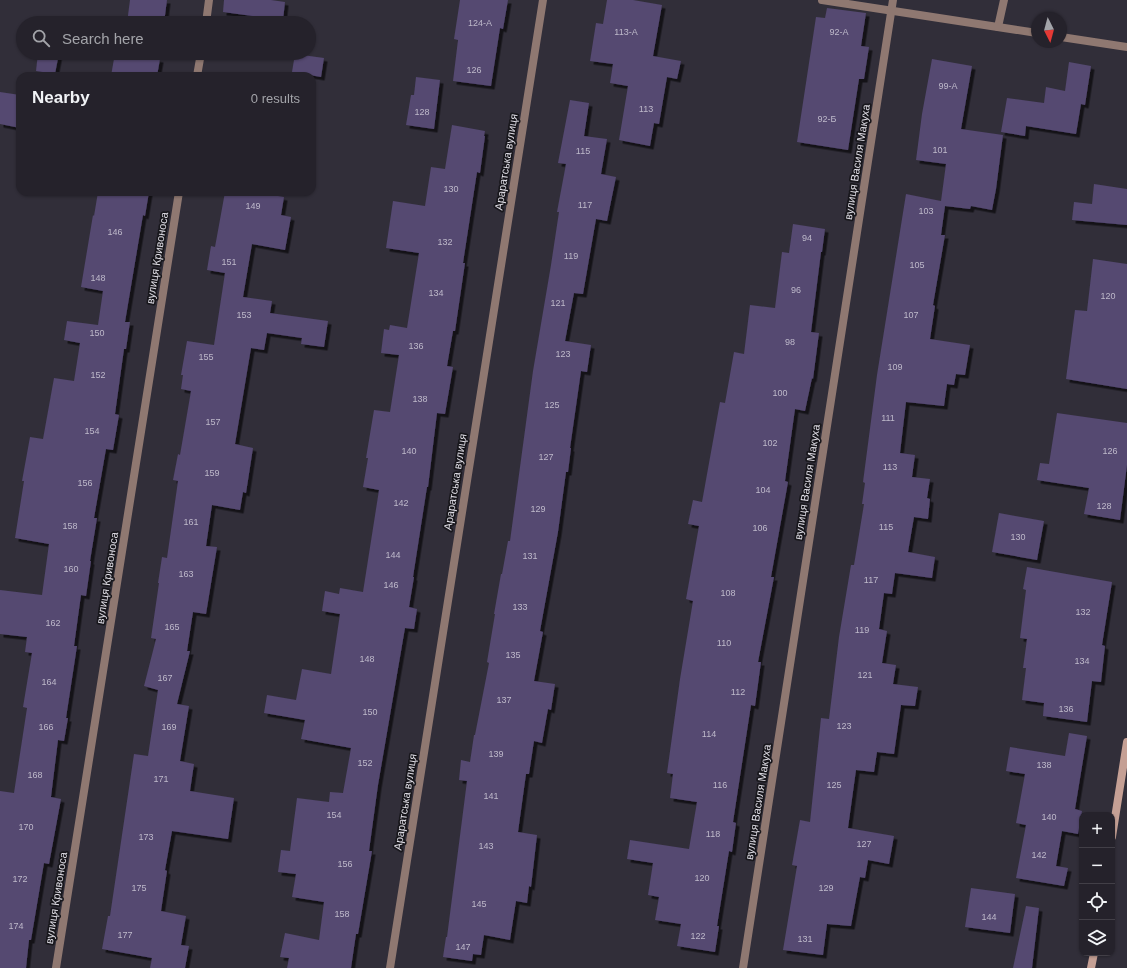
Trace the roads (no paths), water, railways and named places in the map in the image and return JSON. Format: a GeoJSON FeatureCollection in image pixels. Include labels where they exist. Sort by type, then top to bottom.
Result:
{"type":"FeatureCollection","features":[{"type":"Feature","properties":{"kind":"street"},"geometry":{"type":"LineString","coordinates":[[207,16],[209,0]]}},
{"type":"Feature","properties":{"kind":"street","name":"Араратська вулиця"},"geometry":{"type":"LineString","coordinates":[[390,968],[543,0]]}},
{"type":"Feature","properties":{"kind":"street"},"geometry":{"type":"LineString","coordinates":[[822,0],[1031,32]]}},
{"type":"Feature","properties":{"kind":"street","name":"вулиця Василя Макуха"},"geometry":{"type":"LineString","coordinates":[[743,968],[893,0]]}},
{"type":"Feature","properties":{"kind":"street"},"geometry":{"type":"LineString","coordinates":[[998,27],[1004,0]]}},
{"type":"Feature","properties":{"kind":"street"},"geometry":{"type":"LineString","coordinates":[[1067,38],[1127,47]]}},
{"type":"Feature","properties":{"kind":"street"},"geometry":{"type":"LineString","coordinates":[[198,72],[200,60]]}},
{"type":"Feature","properties":{"kind":"street","name":"вулиця Кривоноса"},"geometry":{"type":"LineString","coordinates":[[56,968],[178,196]]}},
{"type":"Feature","properties":{"kind":"street"},"geometry":{"type":"LineString","coordinates":[[1115,818],[1127,742]]}},
{"type":"Feature","properties":{"kind":"street"},"geometry":{"type":"LineString","coordinates":[[1091,968],[1093,956]]}}]}
